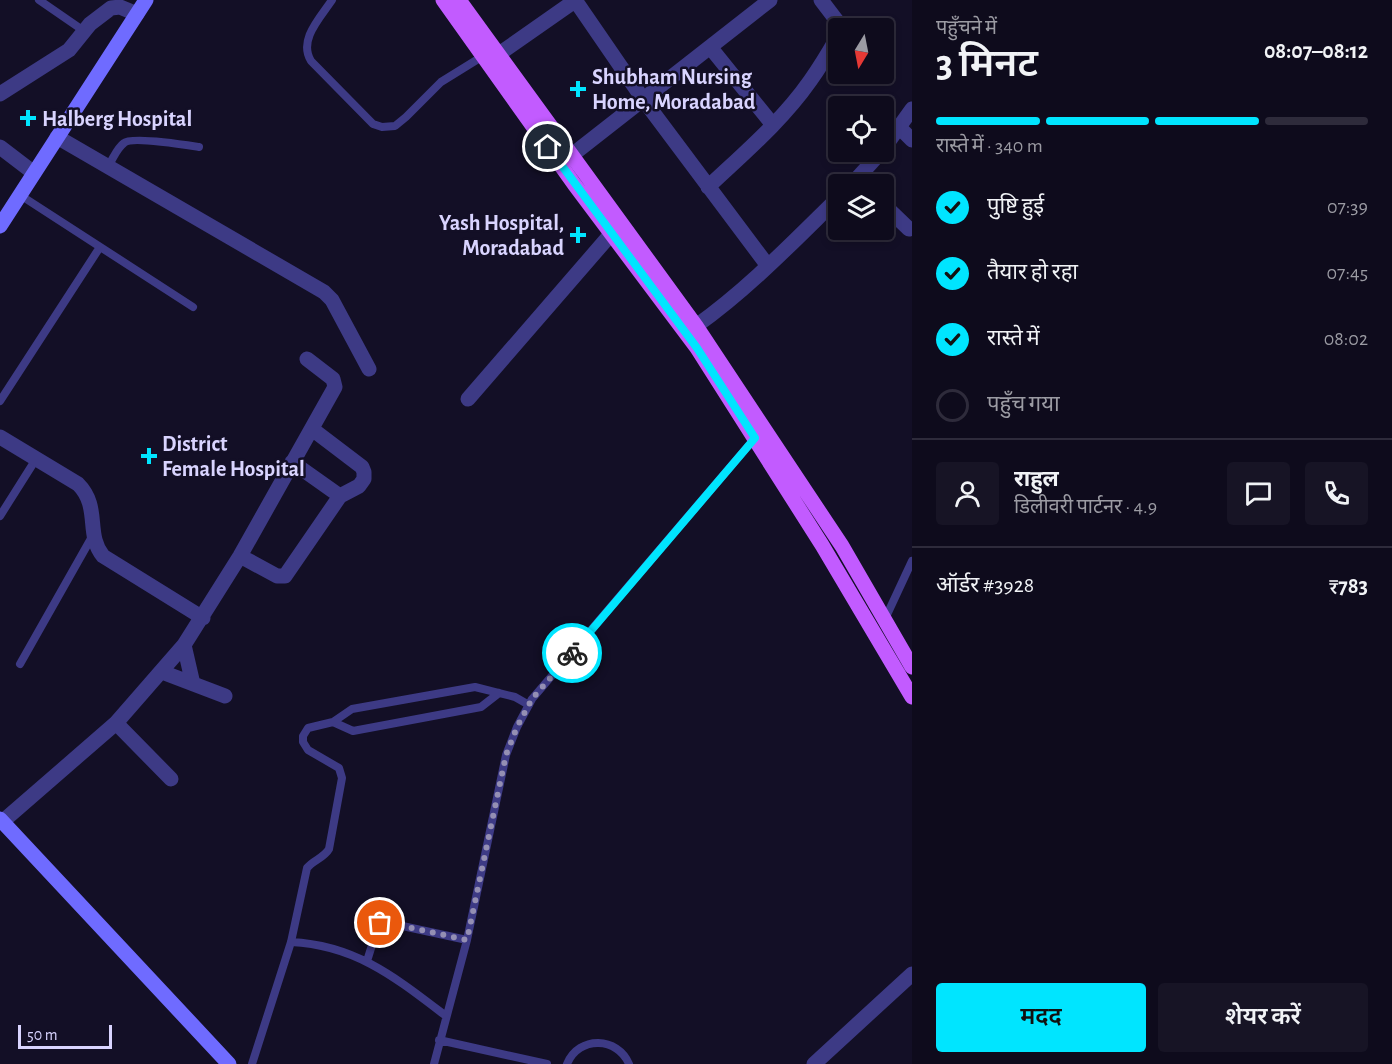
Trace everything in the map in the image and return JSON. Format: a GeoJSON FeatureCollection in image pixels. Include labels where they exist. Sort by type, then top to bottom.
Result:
{"type":"FeatureCollection","features":[{"type":"Feature","properties":{"kind":"main road"},"geometry":{"type":"LineString","coordinates":[[443,0],[611,234],[697,348],[822,545],[912,697]]}},
{"type":"Feature","properties":{"kind":"main road"},"geometry":{"type":"LineString","coordinates":[[459,0],[696,326],[842,546],[910,659]]}},
{"type":"Feature","properties":{"kind":"street"},"geometry":{"type":"LineString","coordinates":[[0,226],[146,0]]}},
{"type":"Feature","properties":{"kind":"street"},"geometry":{"type":"LineString","coordinates":[[499,54],[575,0],[643,99],[768,266]]}},
{"type":"Feature","properties":{"kind":"street"},"geometry":{"type":"LineString","coordinates":[[572,155],[770,0]]}},
{"type":"Feature","properties":{"kind":"street"},"geometry":{"type":"LineString","coordinates":[[821,0],[835,18]]}},
{"type":"Feature","properties":{"kind":"street"},"geometry":{"type":"LineString","coordinates":[[0,94],[69,50],[84,31],[115,3],[137,14]]}},
{"type":"Feature","properties":{"kind":"street"},"geometry":{"type":"LineString","coordinates":[[710,47],[773,124]]}},
{"type":"Feature","properties":{"kind":"street"},"geometry":{"type":"LineString","coordinates":[[708,187],[773,124],[810,81],[828,52]]}},
{"type":"Feature","properties":{"kind":"street"},"geometry":{"type":"LineString","coordinates":[[894,135],[912,109]]}},
{"type":"Feature","properties":{"kind":"street"},"geometry":{"type":"LineString","coordinates":[[900,128],[912,140]]}},
{"type":"Feature","properties":{"kind":"street"},"geometry":{"type":"LineString","coordinates":[[57,137],[324,292],[332,300],[369,369]]}},
{"type":"Feature","properties":{"kind":"street"},"geometry":{"type":"LineString","coordinates":[[0,147],[34,173]]}},
{"type":"Feature","properties":{"kind":"street"},"geometry":{"type":"LineString","coordinates":[[863,174],[873,162]]}},
{"type":"Feature","properties":{"kind":"street"},"geometry":{"type":"LineString","coordinates":[[696,326],[716,312],[768,266],[828,208]]}},
{"type":"Feature","properties":{"kind":"street"},"geometry":{"type":"LineString","coordinates":[[894,215],[909,229]]}},
{"type":"Feature","properties":{"kind":"street"},"geometry":{"type":"LineString","coordinates":[[468,399],[611,234]]}},
{"type":"Feature","properties":{"kind":"street"},"geometry":{"type":"LineString","coordinates":[[230,1064],[1,821],[116,723],[162,672],[203,618],[335,387],[333,379],[307,359]]}},
{"type":"Feature","properties":{"kind":"street"},"geometry":{"type":"LineString","coordinates":[[240,556],[277,576],[285,576],[340,496],[360,486],[364,479],[362,467],[312,429]]}},
{"type":"Feature","properties":{"kind":"street"},"geometry":{"type":"LineString","coordinates":[[0,437],[78,484],[86,492],[90,501],[98,550],[103,556],[203,618]]}},
{"type":"Feature","properties":{"kind":"street"},"geometry":{"type":"LineString","coordinates":[[292,462],[340,496]]}},
{"type":"Feature","properties":{"kind":"street"},"geometry":{"type":"LineString","coordinates":[[184,645],[193,684]]}},
{"type":"Feature","properties":{"kind":"street"},"geometry":{"type":"LineString","coordinates":[[162,672],[225,696]]}},
{"type":"Feature","properties":{"kind":"street"},"geometry":{"type":"LineString","coordinates":[[116,723],[171,779]]}},
{"type":"Feature","properties":{"kind":"street"},"geometry":{"type":"LineString","coordinates":[[814,1064],[912,974]]}},
{"type":"Feature","properties":{"kind":"lane"},"geometry":{"type":"LineString","coordinates":[[39,0],[84,31]]}},
{"type":"Feature","properties":{"kind":"lane"},"geometry":{"type":"LineString","coordinates":[[332,0],[310,34],[306,53],[311,61],[373,124],[382,127],[395,126],[441,82],[483,56]]}},
{"type":"Feature","properties":{"kind":"lane"},"geometry":{"type":"LineString","coordinates":[[108,166],[123,143],[129,140],[169,142],[199,147]]}},
{"type":"Feature","properties":{"kind":"lane"},"geometry":{"type":"LineString","coordinates":[[20,195],[193,307]]}},
{"type":"Feature","properties":{"kind":"lane"},"geometry":{"type":"LineString","coordinates":[[0,401],[100,247]]}},
{"type":"Feature","properties":{"kind":"lane"},"geometry":{"type":"LineString","coordinates":[[434,1064],[467,940],[506,755],[517,727],[529,705],[755,438]]}},
{"type":"Feature","properties":{"kind":"lane"},"geometry":{"type":"LineString","coordinates":[[0,516],[36,459]]}},
{"type":"Feature","properties":{"kind":"lane"},"geometry":{"type":"LineString","coordinates":[[20,664],[94,534]]}},
{"type":"Feature","properties":{"kind":"lane"},"geometry":{"type":"LineString","coordinates":[[885,620],[912,561]]}},
{"type":"Feature","properties":{"kind":"lane"},"geometry":{"type":"LineString","coordinates":[[252,1064],[291,942],[307,868],[325,855],[329,849],[342,778],[339,768],[308,750],[303,742],[303,736],[308,728],[333,723],[352,709],[475,687],[515,697],[529,705]]}},
{"type":"Feature","properties":{"kind":"lane"},"geometry":{"type":"LineString","coordinates":[[333,723],[353,731],[481,707],[499,693]]}},
{"type":"Feature","properties":{"kind":"lane"},"geometry":{"type":"LineString","coordinates":[[367,961],[378,926],[384,922],[467,940]]}},
{"type":"Feature","properties":{"kind":"lane"},"geometry":{"type":"LineString","coordinates":[[291,942],[308,943],[367,961],[395,977],[446,1017]]}},
{"type":"Feature","properties":{"kind":"lane"},"geometry":{"type":"LineString","coordinates":[[439,1040],[547,1064]]}},
{"type":"Feature","properties":{"kind":"lane"},"geometry":{"type":"LineString","coordinates":[[567,1064],[577,1050],[587,1044],[598,1042],[619,1049],[629,1064]]}},
{"type":"Feature","properties":{"kind":"way so far"},"geometry":{"type":"LineString","coordinates":[[380,923],[467,940],[506,755],[517,727],[532,699],[572,653]]}},
{"type":"Feature","properties":{"kind":"place","name":"Shubham Nursing Home, Moradabad"},"geometry":{"type":"Point","coordinates":[578,89]}},
{"type":"Feature","properties":{"kind":"place","name":"Halberg Hospital"},"geometry":{"type":"Point","coordinates":[28,118]}},
{"type":"Feature","properties":{"kind":"place","name":"Yash Hospital, Moradabad"},"geometry":{"type":"Point","coordinates":[578,235]}},
{"type":"Feature","properties":{"kind":"place","name":"District Female Hospital"},"geometry":{"type":"Point","coordinates":[149,456]}},
{"type":"Feature","properties":{"kind":"route"},"geometry":{"type":"LineString","coordinates":[[548,147],[697,348],[755,438],[572,653]]}}]}
